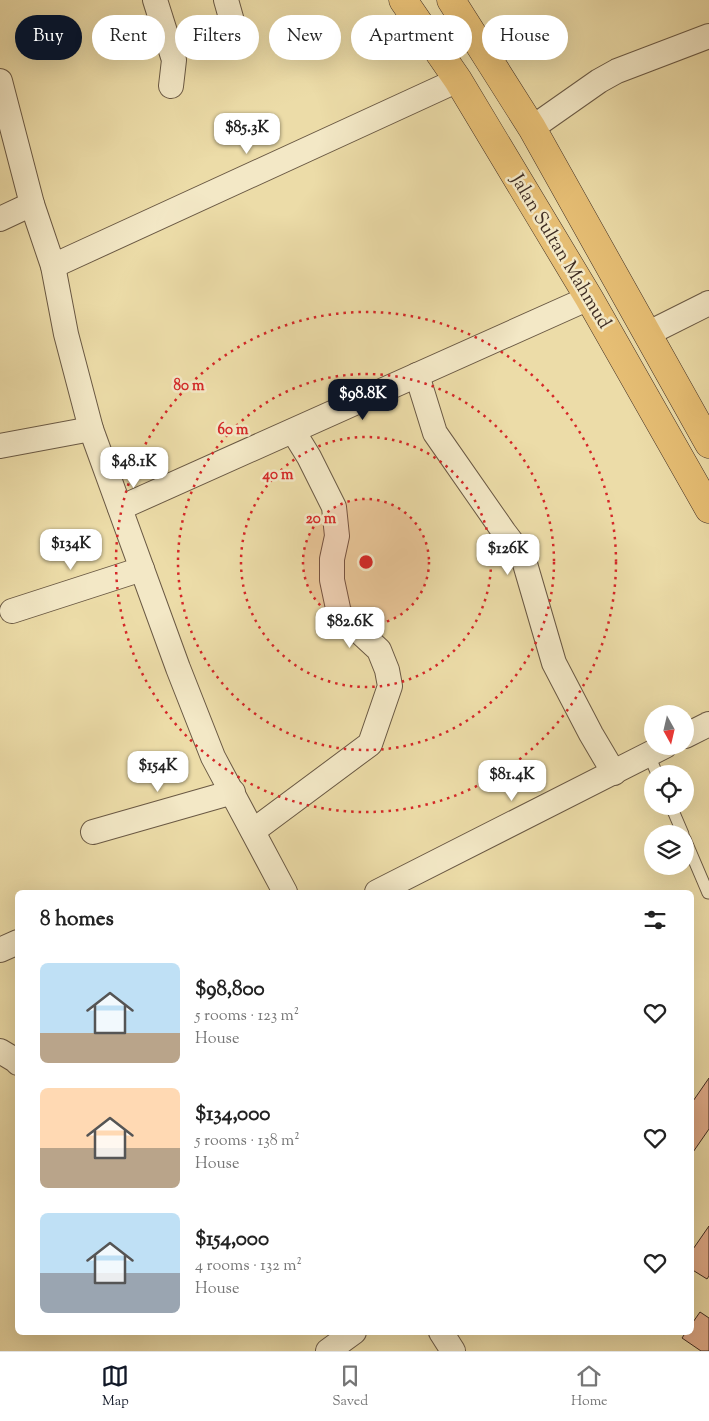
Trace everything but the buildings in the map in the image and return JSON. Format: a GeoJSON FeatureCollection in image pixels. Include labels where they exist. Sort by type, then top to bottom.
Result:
{"type":"FeatureCollection","features":[{"type":"Feature","properties":{"kind":"highway","name":"Jalan Sultan Mahmud"},"geometry":{"type":"LineString","coordinates":[[403,0],[458,80],[589,298],[709,509]]}},
{"type":"Feature","properties":{"kind":"highway","name":"Jalan Sultan Mahmud"},"geometry":{"type":"LineString","coordinates":[[451,0],[532,128],[709,444]]}},
{"type":"Feature","properties":{"kind":"street"},"geometry":{"type":"LineString","coordinates":[[155,0],[174,60],[171,86]]}},
{"type":"Feature","properties":{"kind":"street"},"geometry":{"type":"LineString","coordinates":[[226,0],[230,15]]}},
{"type":"Feature","properties":{"kind":"street"},"geometry":{"type":"LineString","coordinates":[[532,128],[599,81],[617,71],[709,36]]}},
{"type":"Feature","properties":{"kind":"street"},"geometry":{"type":"LineString","coordinates":[[53,266],[458,80]]}},
{"type":"Feature","properties":{"kind":"street"},"geometry":{"type":"LineString","coordinates":[[0,81],[32,204],[53,266],[66,334],[91,429],[178,668],[213,758],[233,792],[284,890]]}},
{"type":"Feature","properties":{"kind":"street"},"geometry":{"type":"LineString","coordinates":[[0,218],[32,204]]}},
{"type":"Feature","properties":{"kind":"street"},"geometry":{"type":"LineString","coordinates":[[120,508],[589,298]]}},
{"type":"Feature","properties":{"kind":"street"},"geometry":{"type":"LineString","coordinates":[[647,334],[709,303]]}},
{"type":"Feature","properties":{"kind":"street"},"geometry":{"type":"LineString","coordinates":[[417,375],[435,433],[523,557],[554,663],[591,734],[614,772]]}},
{"type":"Feature","properties":{"kind":"street"},"geometry":{"type":"LineString","coordinates":[[0,446],[91,429]]}},
{"type":"Feature","properties":{"kind":"street"},"geometry":{"type":"LineString","coordinates":[[253,831],[370,744],[390,686],[387,670],[378,650],[339,613],[332,580],[332,559],[337,536],[334,507],[293,431]]}},
{"type":"Feature","properties":{"kind":"street"},"geometry":{"type":"LineString","coordinates":[[12,611],[142,569]]}},
{"type":"Feature","properties":{"kind":"street"},"geometry":{"type":"LineString","coordinates":[[694,732],[709,724]]}},
{"type":"Feature","properties":{"kind":"street"},"geometry":{"type":"LineString","coordinates":[[386,890],[405,886],[614,772],[657,758]]}},
{"type":"Feature","properties":{"kind":"street"},"geometry":{"type":"LineString","coordinates":[[93,832],[233,792]]}},
{"type":"Feature","properties":{"kind":"street"},"geometry":{"type":"LineString","coordinates":[[0,950],[15,943]]}},
{"type":"Feature","properties":{"kind":"street"},"geometry":{"type":"LineString","coordinates":[[0,1051],[15,1060]]}},
{"type":"Feature","properties":{"kind":"street"},"geometry":{"type":"LineString","coordinates":[[328,1351],[350,1335]]}},
{"type":"Feature","properties":{"kind":"street"},"geometry":{"type":"LineString","coordinates":[[443,1335],[453,1351]]}},
{"type":"Feature","properties":{"kind":"lane"},"geometry":{"type":"LineString","coordinates":[[694,860],[708,893]]}}]}
